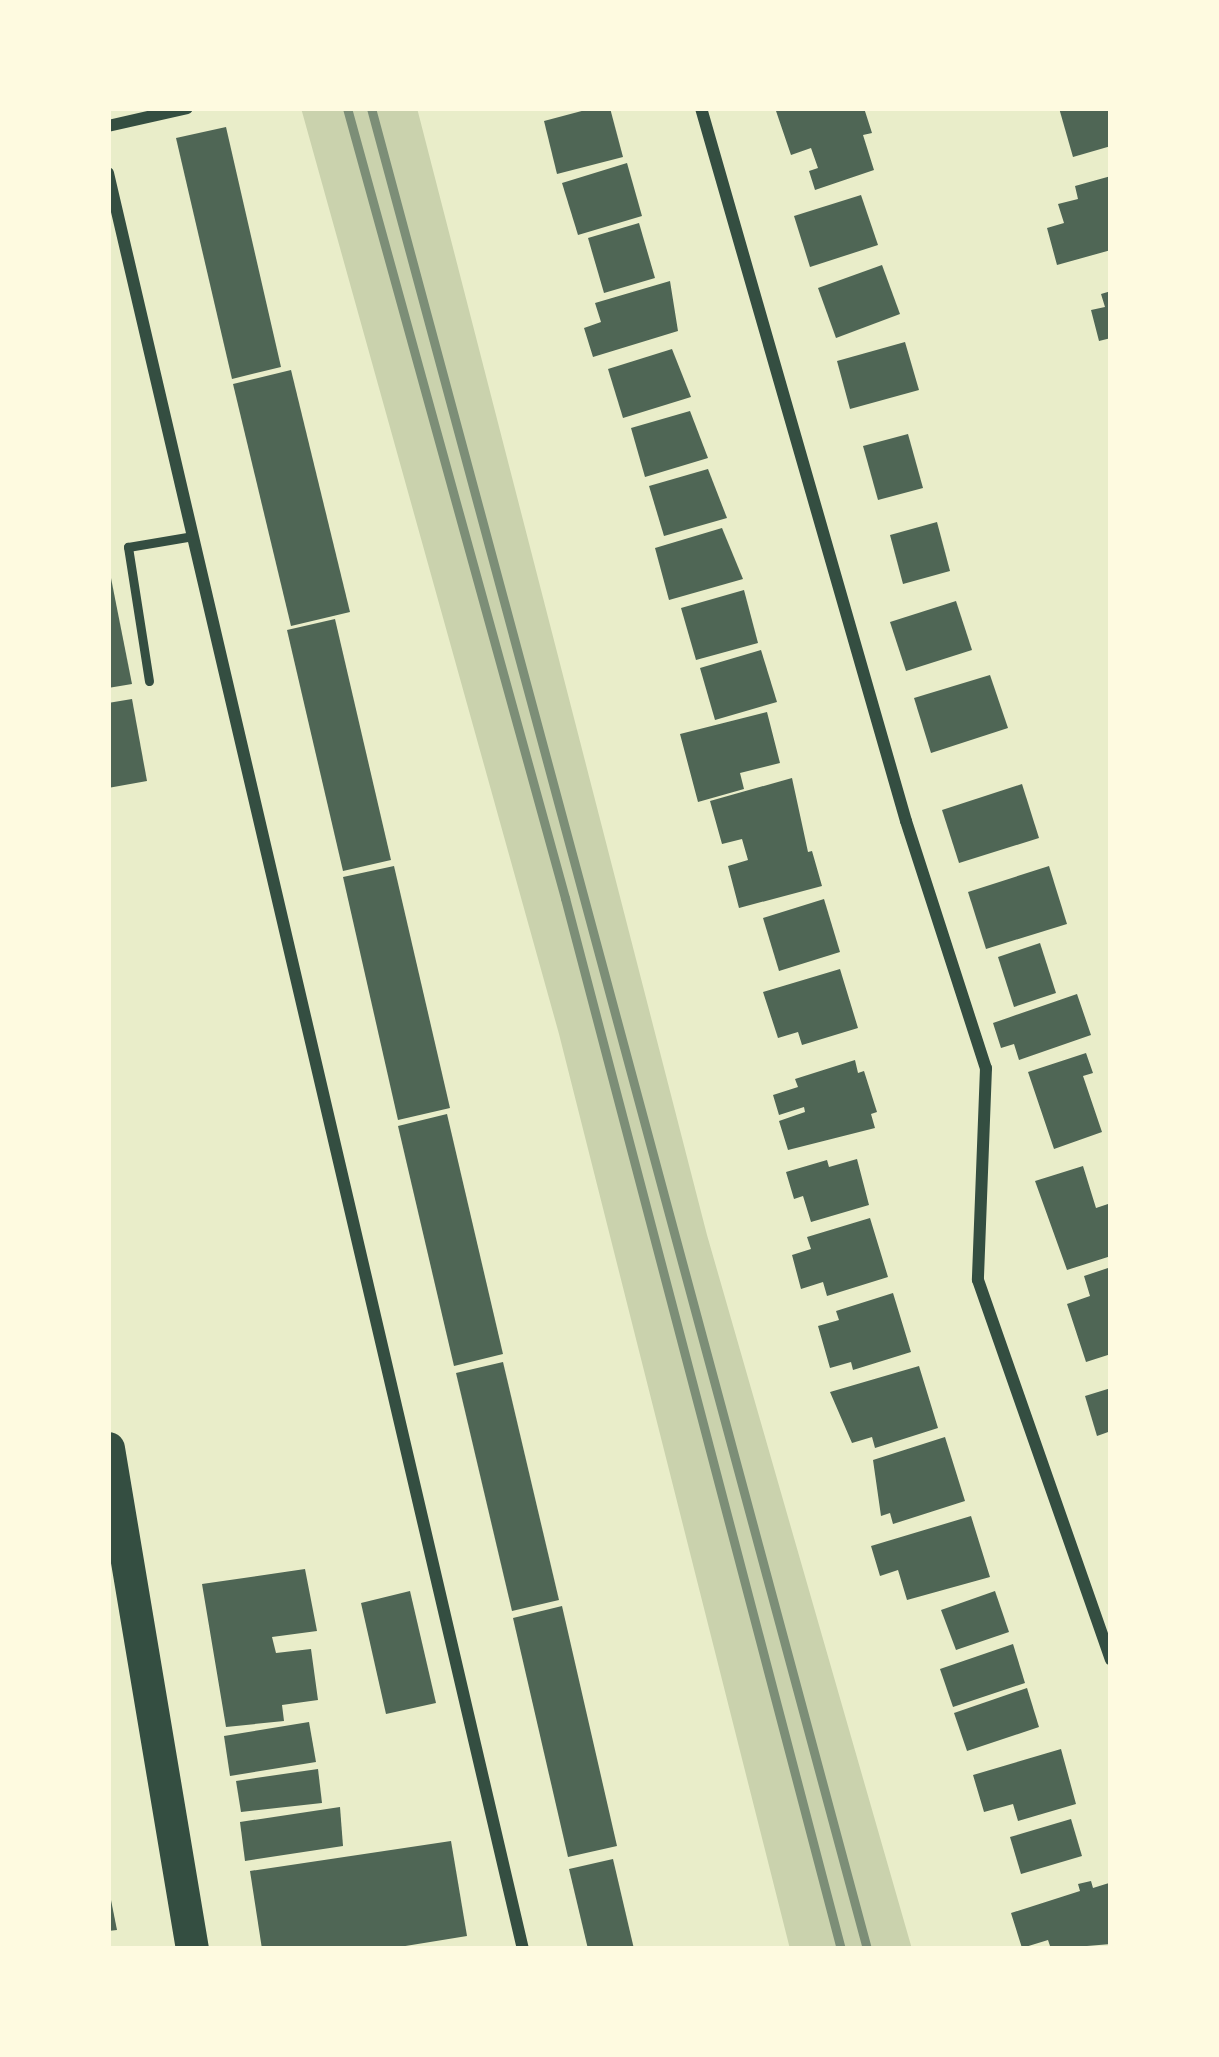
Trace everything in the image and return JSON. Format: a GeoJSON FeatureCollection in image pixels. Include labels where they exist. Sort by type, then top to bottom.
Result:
{"type":"FeatureCollection","features":[{"type":"Feature","properties":{"kind":"highway"},"geometry":{"type":"LineString","coordinates":[[108,1448],[115,1525],[192,1949]]}},
{"type":"Feature","properties":{"kind":"street"},"geometry":{"type":"LineString","coordinates":[[108,126],[187,108]]}},
{"type":"Feature","properties":{"kind":"street"},"geometry":{"type":"LineString","coordinates":[[701,108],[906,821],[986,1068],[978,1280],[1111,1659]]}},
{"type":"Feature","properties":{"kind":"street"},"geometry":{"type":"LineString","coordinates":[[108,173],[523,1949]]}},
{"type":"Feature","properties":{"kind":"lane"},"geometry":{"type":"LineString","coordinates":[[149,681],[128,548],[193,536]]}},
{"type":"Feature","properties":{"kind":"green space"},"geometry":{"type":"Polygon","coordinates":[[[301,108],[417,108],[707,1235],[912,1949],[790,1949],[559,1034],[301,108]]]}},
{"type":"Feature","properties":{"kind":"building"},"geometry":{"type":"Polygon","coordinates":[[[610,108],[623,157],[557,174],[544,121],[610,108]]]}},
{"type":"Feature","properties":{"kind":"building"},"geometry":{"type":"Polygon","coordinates":[[[775,108],[864,108],[872,133],[863,135],[874,170],[815,190],[809,171],[818,168],[811,148],[791,155],[775,108]]]}},
{"type":"Feature","properties":{"kind":"building"},"geometry":{"type":"Polygon","coordinates":[[[1059,108],[1111,108],[1111,146],[1073,157],[1059,108]]]}},
{"type":"Feature","properties":{"kind":"building"},"geometry":{"type":"Polygon","coordinates":[[[226,127],[281,367],[232,379],[176,138],[226,127]]]}},
{"type":"Feature","properties":{"kind":"building"},"geometry":{"type":"Polygon","coordinates":[[[627,163],[642,216],[578,235],[562,183],[627,163]]]}},
{"type":"Feature","properties":{"kind":"building"},"geometry":{"type":"Polygon","coordinates":[[[1111,176],[1111,250],[1057,265],[1047,228],[1064,223],[1058,204],[1078,199],[1075,186],[1111,176]]]}},
{"type":"Feature","properties":{"kind":"building"},"geometry":{"type":"Polygon","coordinates":[[[861,195],[878,245],[810,267],[794,216],[861,195]]]}},
{"type":"Feature","properties":{"kind":"building"},"geometry":{"type":"Polygon","coordinates":[[[639,223],[655,278],[604,293],[588,238],[639,223]]]}},
{"type":"Feature","properties":{"kind":"building"},"geometry":{"type":"Polygon","coordinates":[[[882,265],[900,314],[836,338],[818,288],[882,265]]]}},
{"type":"Feature","properties":{"kind":"building"},"geometry":{"type":"Polygon","coordinates":[[[670,281],[678,331],[593,357],[584,328],[601,322],[595,303],[670,281]]]}},
{"type":"Feature","properties":{"kind":"building"},"geometry":{"type":"Polygon","coordinates":[[[1111,291],[1111,338],[1099,341],[1091,310],[1105,307],[1101,294],[1111,291]]]}},
{"type":"Feature","properties":{"kind":"building"},"geometry":{"type":"Polygon","coordinates":[[[905,342],[919,390],[850,409],[837,361],[905,342]]]}},
{"type":"Feature","properties":{"kind":"building"},"geometry":{"type":"Polygon","coordinates":[[[672,349],[691,397],[623,418],[608,369],[672,349]]]}},
{"type":"Feature","properties":{"kind":"building"},"geometry":{"type":"Polygon","coordinates":[[[291,370],[350,612],[291,626],[233,384],[291,370]]]}},
{"type":"Feature","properties":{"kind":"building"},"geometry":{"type":"Polygon","coordinates":[[[690,411],[708,458],[645,477],[631,428],[690,411]]]}},
{"type":"Feature","properties":{"kind":"building"},"geometry":{"type":"Polygon","coordinates":[[[908,434],[923,488],[878,500],[863,446],[908,434]]]}},
{"type":"Feature","properties":{"kind":"building"},"geometry":{"type":"Polygon","coordinates":[[[708,469],[727,518],[664,536],[649,486],[708,469]]]}},
{"type":"Feature","properties":{"kind":"building"},"geometry":{"type":"Polygon","coordinates":[[[937,522],[950,571],[903,584],[890,535],[937,522]]]}},
{"type":"Feature","properties":{"kind":"building"},"geometry":{"type":"Polygon","coordinates":[[[722,528],[743,579],[669,600],[655,548],[722,528]]]}},
{"type":"Feature","properties":{"kind":"building"},"geometry":{"type":"Polygon","coordinates":[[[108,563],[132,684],[108,688],[108,563]]]}},
{"type":"Feature","properties":{"kind":"building"},"geometry":{"type":"Polygon","coordinates":[[[744,590],[758,643],[696,660],[681,608],[744,590]]]}},
{"type":"Feature","properties":{"kind":"building"},"geometry":{"type":"Polygon","coordinates":[[[956,601],[972,650],[906,671],[890,622],[956,601]]]}},
{"type":"Feature","properties":{"kind":"building"},"geometry":{"type":"Polygon","coordinates":[[[335,619],[391,860],[343,871],[287,630],[335,619]]]}},
{"type":"Feature","properties":{"kind":"building"},"geometry":{"type":"Polygon","coordinates":[[[761,650],[777,702],[715,720],[700,668],[761,650]]]}},
{"type":"Feature","properties":{"kind":"building"},"geometry":{"type":"Polygon","coordinates":[[[990,675],[1008,728],[931,753],[914,698],[990,675]]]}},
{"type":"Feature","properties":{"kind":"building"},"geometry":{"type":"Polygon","coordinates":[[[132,699],[147,781],[108,788],[108,703],[132,699]]]}},
{"type":"Feature","properties":{"kind":"building"},"geometry":{"type":"Polygon","coordinates":[[[767,712],[780,763],[740,773],[744,789],[698,802],[680,734],[767,712]]]}},
{"type":"Feature","properties":{"kind":"building"},"geometry":{"type":"Polygon","coordinates":[[[792,778],[808,852],[812,851],[822,886],[739,908],[728,866],[748,860],[742,839],[722,844],[710,801],[792,778]]]}},
{"type":"Feature","properties":{"kind":"building"},"geometry":{"type":"Polygon","coordinates":[[[1022,784],[1039,838],[959,863],[942,810],[1022,784]]]}},
{"type":"Feature","properties":{"kind":"building"},"geometry":{"type":"Polygon","coordinates":[[[394,866],[450,1108],[398,1120],[343,877],[394,866]]]}},
{"type":"Feature","properties":{"kind":"building"},"geometry":{"type":"Polygon","coordinates":[[[1049,866],[1067,924],[986,949],[968,892],[1049,866]]]}},
{"type":"Feature","properties":{"kind":"building"},"geometry":{"type":"Polygon","coordinates":[[[824,899],[840,952],[779,971],[763,918],[824,899]]]}},
{"type":"Feature","properties":{"kind":"building"},"geometry":{"type":"Polygon","coordinates":[[[1040,943],[1056,993],[1014,1007],[998,957],[1040,943]]]}},
{"type":"Feature","properties":{"kind":"building"},"geometry":{"type":"Polygon","coordinates":[[[840,969],[858,1028],[802,1045],[798,1032],[778,1038],[763,992],[840,969]]]}},
{"type":"Feature","properties":{"kind":"building"},"geometry":{"type":"Polygon","coordinates":[[[1077,994],[1091,1035],[1019,1060],[1014,1044],[1001,1048],[993,1023],[1077,994]]]}},
{"type":"Feature","properties":{"kind":"building"},"geometry":{"type":"Polygon","coordinates":[[[1086,1053],[1093,1073],[1083,1076],[1102,1132],[1054,1149],[1028,1072],[1086,1053]]]}},
{"type":"Feature","properties":{"kind":"building"},"geometry":{"type":"Polygon","coordinates":[[[855,1060],[858,1073],[864,1071],[877,1112],[871,1114],[875,1128],[788,1150],[779,1121],[805,1112],[804,1107],[779,1115],[773,1095],[798,1087],[795,1079],[855,1060]]]}},
{"type":"Feature","properties":{"kind":"building"},"geometry":{"type":"Polygon","coordinates":[[[447,1114],[503,1354],[454,1366],[398,1126],[447,1114]]]}},
{"type":"Feature","properties":{"kind":"building"},"geometry":{"type":"Polygon","coordinates":[[[857,1159],[869,1205],[811,1222],[803,1196],[794,1199],[786,1172],[827,1160],[829,1167],[857,1159]]]}},
{"type":"Feature","properties":{"kind":"building"},"geometry":{"type":"Polygon","coordinates":[[[1083,1166],[1096,1208],[1111,1203],[1111,1256],[1067,1270],[1035,1181],[1083,1166]]]}},
{"type":"Feature","properties":{"kind":"building"},"geometry":{"type":"Polygon","coordinates":[[[870,1218],[888,1277],[827,1296],[823,1282],[801,1289],[792,1255],[811,1249],[807,1237],[870,1218]]]}},
{"type":"Feature","properties":{"kind":"building"},"geometry":{"type":"Polygon","coordinates":[[[1111,1267],[1111,1354],[1086,1362],[1067,1304],[1090,1296],[1084,1276],[1111,1267]]]}},
{"type":"Feature","properties":{"kind":"building"},"geometry":{"type":"Polygon","coordinates":[[[893,1293],[911,1352],[853,1370],[851,1362],[830,1368],[818,1326],[839,1320],[836,1311],[893,1293]]]}},
{"type":"Feature","properties":{"kind":"building"},"geometry":{"type":"Polygon","coordinates":[[[503,1362],[559,1600],[512,1611],[456,1373],[503,1362]]]}},
{"type":"Feature","properties":{"kind":"building"},"geometry":{"type":"Polygon","coordinates":[[[919,1366],[938,1428],[875,1448],[872,1437],[852,1443],[830,1392],[919,1366]]]}},
{"type":"Feature","properties":{"kind":"building"},"geometry":{"type":"Polygon","coordinates":[[[1111,1388],[1111,1431],[1097,1436],[1085,1396],[1111,1388]]]}},
{"type":"Feature","properties":{"kind":"building"},"geometry":{"type":"Polygon","coordinates":[[[945,1437],[965,1501],[893,1524],[890,1513],[881,1516],[873,1460],[945,1437]]]}},
{"type":"Feature","properties":{"kind":"building"},"geometry":{"type":"Polygon","coordinates":[[[971,1516],[990,1577],[907,1600],[898,1570],[880,1576],[871,1546],[971,1516]]]}},
{"type":"Feature","properties":{"kind":"building"},"geometry":{"type":"Polygon","coordinates":[[[305,1569],[317,1631],[272,1637],[276,1653],[311,1649],[318,1700],[282,1705],[284,1721],[226,1727],[202,1584],[305,1569]]]}},
{"type":"Feature","properties":{"kind":"building"},"geometry":{"type":"Polygon","coordinates":[[[410,1591],[436,1703],[386,1714],[361,1603],[410,1591]]]}},
{"type":"Feature","properties":{"kind":"building"},"geometry":{"type":"Polygon","coordinates":[[[995,1591],[1009,1632],[956,1650],[941,1610],[995,1591]]]}},
{"type":"Feature","properties":{"kind":"building"},"geometry":{"type":"Polygon","coordinates":[[[562,1606],[617,1846],[568,1857],[513,1618],[562,1606]]]}},
{"type":"Feature","properties":{"kind":"building"},"geometry":{"type":"Polygon","coordinates":[[[1013,1644],[1025,1683],[953,1707],[940,1669],[1013,1644]]]}},
{"type":"Feature","properties":{"kind":"building"},"geometry":{"type":"Polygon","coordinates":[[[1027,1688],[1039,1727],[967,1751],[954,1713],[1027,1688]]]}},
{"type":"Feature","properties":{"kind":"building"},"geometry":{"type":"Polygon","coordinates":[[[309,1722],[316,1762],[230,1776],[224,1736],[309,1722]]]}},
{"type":"Feature","properties":{"kind":"building"},"geometry":{"type":"Polygon","coordinates":[[[1061,1749],[1076,1804],[1018,1821],[1013,1804],[984,1812],[973,1775],[1061,1749]]]}},
{"type":"Feature","properties":{"kind":"building"},"geometry":{"type":"Polygon","coordinates":[[[318,1769],[322,1803],[241,1812],[236,1781],[318,1769]]]}},
{"type":"Feature","properties":{"kind":"building"},"geometry":{"type":"Polygon","coordinates":[[[340,1807],[343,1846],[245,1861],[240,1822],[340,1807]]]}},
{"type":"Feature","properties":{"kind":"building"},"geometry":{"type":"Polygon","coordinates":[[[1071,1819],[1082,1856],[1021,1874],[1010,1837],[1071,1819]]]}},
{"type":"Feature","properties":{"kind":"building"},"geometry":{"type":"Polygon","coordinates":[[[451,1841],[467,1936],[387,1949],[262,1949],[250,1871],[451,1841]]]}},
{"type":"Feature","properties":{"kind":"building"},"geometry":{"type":"Polygon","coordinates":[[[613,1859],[634,1949],[588,1949],[569,1869],[613,1859]]]}},
{"type":"Feature","properties":{"kind":"building"},"geometry":{"type":"Polygon","coordinates":[[[1091,1881],[1093,1888],[1109,1883],[1111,1889],[1111,1944],[1051,1949],[1048,1940],[1022,1948],[1011,1913],[1080,1891],[1078,1884],[1091,1881]]]}},
{"type":"Feature","properties":{"kind":"building"},"geometry":{"type":"Polygon","coordinates":[[[108,1885],[117,1930],[108,1931],[108,1885]]]}},
{"type":"Feature","properties":{"kind":"railway"},"geometry":{"type":"LineString","coordinates":[[347,108],[565,898],[841,1949]]}},
{"type":"Feature","properties":{"kind":"railway"},"geometry":{"type":"LineString","coordinates":[[371,108],[867,1949]]}}]}
